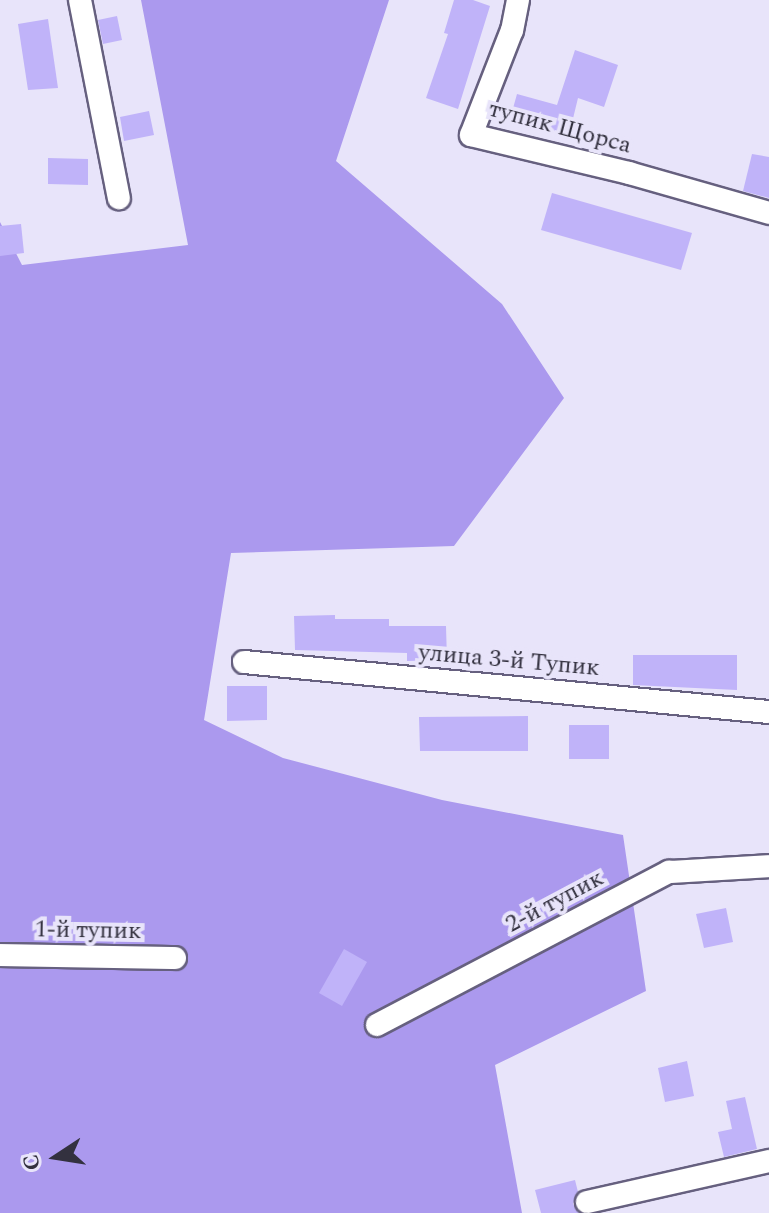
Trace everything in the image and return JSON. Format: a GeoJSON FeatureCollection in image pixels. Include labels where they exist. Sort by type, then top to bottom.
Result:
{"type":"FeatureCollection","features":[{"type":"Feature","properties":{"kind":"street"},"geometry":{"type":"LineString","coordinates":[[80,0],[119,198]]}},
{"type":"Feature","properties":{"kind":"street","name":"тупик Щорса"},"geometry":{"type":"LineString","coordinates":[[518,0],[512,30],[471,135],[629,173],[769,213]]}},
{"type":"Feature","properties":{"kind":"street","name":"улица 3-й Тупик"},"geometry":{"type":"LineString","coordinates":[[244,662],[769,712]]}},
{"type":"Feature","properties":{"kind":"street","name":"2-й тупик"},"geometry":{"type":"LineString","coordinates":[[377,1025],[669,872],[769,866]]}},
{"type":"Feature","properties":{"kind":"street","name":"1-й тупик"},"geometry":{"type":"LineString","coordinates":[[0,955],[175,958]]}},
{"type":"Feature","properties":{"kind":"street"},"geometry":{"type":"LineString","coordinates":[[587,1202],[769,1161]]}},
{"type":"Feature","properties":{"kind":"shaded area"},"geometry":{"type":"Polygon","coordinates":[[[141,0],[389,0],[336,161],[502,304],[564,398],[454,546],[231,553],[204,720],[283,758],[442,800],[623,835],[646,991],[495,1065],[522,1213],[0,1213],[0,222],[22,265],[188,245],[141,0]]]}},
{"type":"Feature","properties":{"kind":"building"},"geometry":{"type":"Polygon","coordinates":[[[454,0],[473,0],[490,6],[458,109],[426,98],[448,34],[444,33],[454,0]]]}},
{"type":"Feature","properties":{"kind":"building"},"geometry":{"type":"Polygon","coordinates":[[[117,16],[122,40],[103,44],[98,20],[117,16]]]}},
{"type":"Feature","properties":{"kind":"building"},"geometry":{"type":"Polygon","coordinates":[[[48,19],[58,88],[28,90],[18,24],[48,19]]]}},
{"type":"Feature","properties":{"kind":"building"},"geometry":{"type":"Polygon","coordinates":[[[575,50],[618,65],[604,107],[578,98],[569,135],[510,119],[517,94],[557,105],[575,50]]]}},
{"type":"Feature","properties":{"kind":"building"},"geometry":{"type":"Polygon","coordinates":[[[149,111],[154,135],[124,141],[120,117],[149,111]]]}},
{"type":"Feature","properties":{"kind":"building"},"geometry":{"type":"Polygon","coordinates":[[[752,154],[769,157],[769,198],[743,191],[752,154]]]}},
{"type":"Feature","properties":{"kind":"building"},"geometry":{"type":"Polygon","coordinates":[[[48,158],[88,159],[88,185],[48,184],[48,158]]]}},
{"type":"Feature","properties":{"kind":"building"},"geometry":{"type":"Polygon","coordinates":[[[552,193],[692,233],[681,270],[541,230],[552,193]]]}},
{"type":"Feature","properties":{"kind":"building"},"geometry":{"type":"Polygon","coordinates":[[[21,224],[24,253],[0,256],[0,226],[21,224]]]}},
{"type":"Feature","properties":{"kind":"building"},"geometry":{"type":"Polygon","coordinates":[[[335,615],[335,619],[389,619],[389,626],[446,626],[447,660],[407,661],[407,653],[295,650],[294,616],[335,615]]]}},
{"type":"Feature","properties":{"kind":"building"},"geometry":{"type":"Polygon","coordinates":[[[633,655],[737,655],[737,690],[633,685],[633,655]]]}},
{"type":"Feature","properties":{"kind":"building"},"geometry":{"type":"Polygon","coordinates":[[[227,686],[267,686],[267,720],[227,721],[227,686]]]}},
{"type":"Feature","properties":{"kind":"building"},"geometry":{"type":"Polygon","coordinates":[[[528,716],[528,751],[420,751],[419,717],[528,716]]]}},
{"type":"Feature","properties":{"kind":"building"},"geometry":{"type":"Polygon","coordinates":[[[569,725],[609,725],[609,759],[569,759],[569,725]]]}},
{"type":"Feature","properties":{"kind":"building"},"geometry":{"type":"Polygon","coordinates":[[[726,908],[733,942],[704,948],[696,914],[726,908]]]}},
{"type":"Feature","properties":{"kind":"building"},"geometry":{"type":"Polygon","coordinates":[[[344,949],[367,962],[342,1006],[319,993],[344,949]]]}},
{"type":"Feature","properties":{"kind":"building"},"geometry":{"type":"Polygon","coordinates":[[[687,1061],[694,1096],[665,1102],[658,1068],[687,1061]]]}},
{"type":"Feature","properties":{"kind":"building"},"geometry":{"type":"Polygon","coordinates":[[[745,1097],[757,1149],[724,1157],[718,1132],[732,1129],[726,1101],[745,1097]]]}},
{"type":"Feature","properties":{"kind":"building"},"geometry":{"type":"Polygon","coordinates":[[[575,1180],[578,1192],[573,1204],[579,1213],[541,1213],[535,1190],[575,1180]]]}}]}
